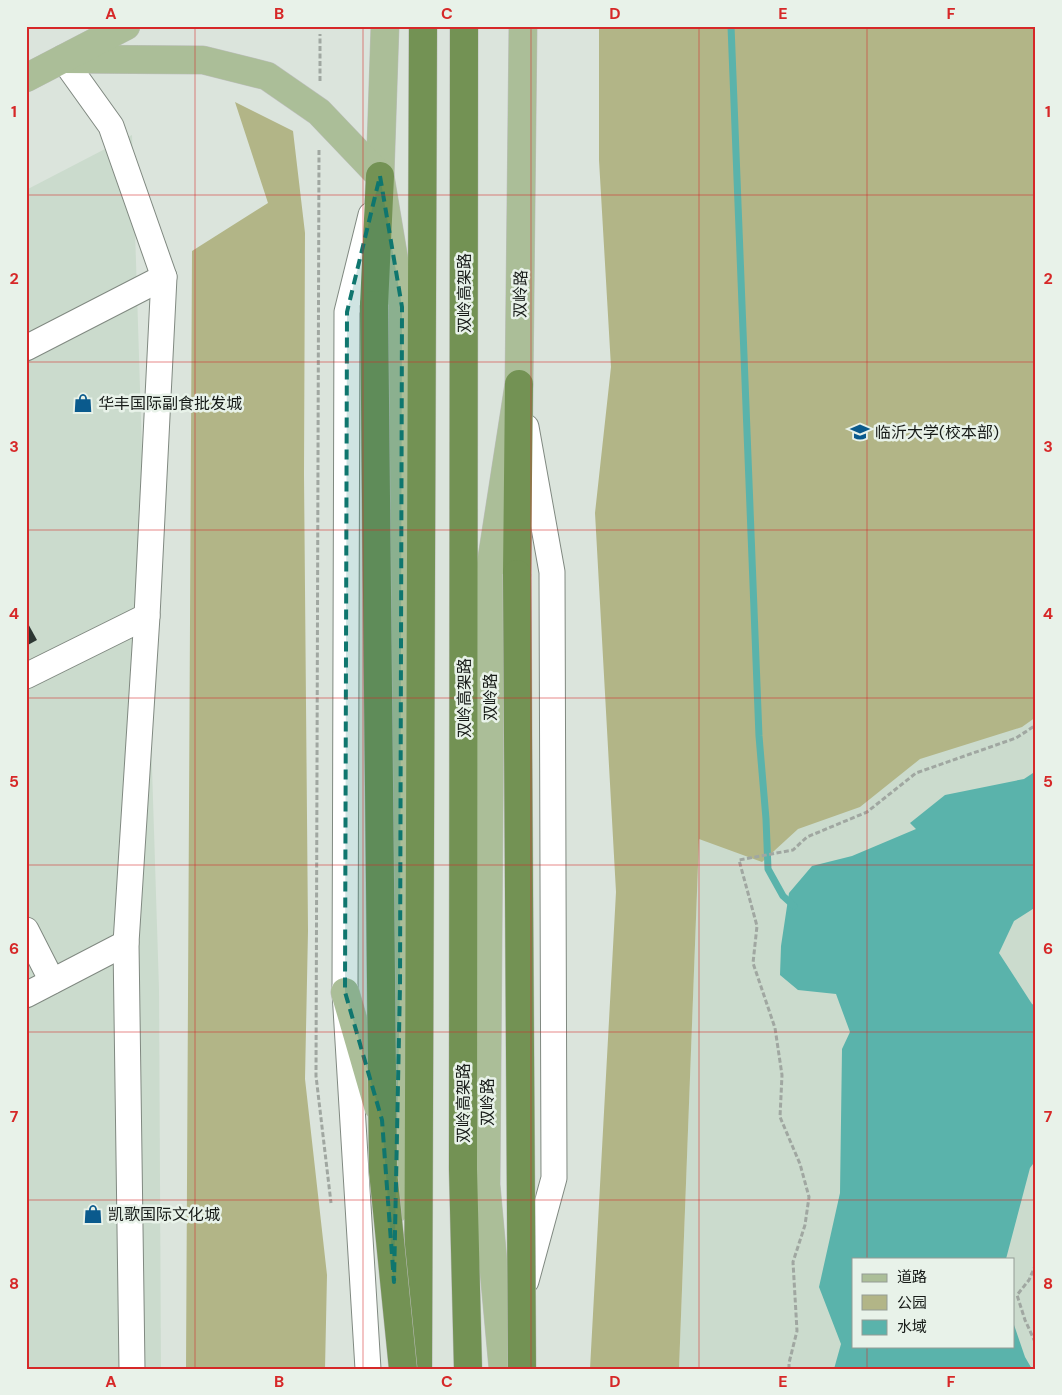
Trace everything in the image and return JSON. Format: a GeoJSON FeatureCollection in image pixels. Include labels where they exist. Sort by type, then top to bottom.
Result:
{"type":"FeatureCollection","features":[{"type":"Feature","properties":{"kind":"highway"},"geometry":{"type":"LineString","coordinates":[[418,1369],[424,26]]}},
{"type":"Feature","properties":{"kind":"highway","name":"双岭高架路"},"geometry":{"type":"LineString","coordinates":[[464,26],[464,1168],[468,1369]]}},
{"type":"Feature","properties":{"kind":"highway"},"geometry":{"type":"LineString","coordinates":[[380,176],[374,305],[383,1171],[402,1369]]}},
{"type":"Feature","properties":{"kind":"highway"},"geometry":{"type":"LineString","coordinates":[[509,1368],[519,384]]}},
{"type":"Feature","properties":{"kind":"main road"},"geometry":{"type":"LineString","coordinates":[[26,78],[126,26]]}},
{"type":"Feature","properties":{"kind":"main road"},"geometry":{"type":"LineString","coordinates":[[385,26],[380,176],[402,307],[400,985],[392,1369]]}},
{"type":"Feature","properties":{"kind":"main road","name":"双岭路"},"geometry":{"type":"LineString","coordinates":[[509,1368],[486,1184],[491,564],[519,384],[523,26]]}},
{"type":"Feature","properties":{"kind":"main road"},"geometry":{"type":"LineString","coordinates":[[63,58],[203,60],[267,76],[319,112],[380,176]]}},
{"type":"Feature","properties":{"kind":"main road"},"geometry":{"type":"LineString","coordinates":[[345,992],[397,1168]]}},
{"type":"Feature","properties":{"kind":"street"},"geometry":{"type":"LineString","coordinates":[[63,58],[111,126],[164,277],[147,616],[126,943],[132,1369]]}},
{"type":"Feature","properties":{"kind":"street"},"geometry":{"type":"LineString","coordinates":[[368,1369],[345,992],[347,312],[380,176]]}},
{"type":"Feature","properties":{"kind":"street"},"geometry":{"type":"LineString","coordinates":[[26,348],[164,277]]}},
{"type":"Feature","properties":{"kind":"street"},"geometry":{"type":"LineString","coordinates":[[509,1368],[554,1178],[552,572],[519,384]]}},
{"type":"Feature","properties":{"kind":"street"},"geometry":{"type":"LineString","coordinates":[[26,676],[147,616]]}},
{"type":"Feature","properties":{"kind":"street"},"geometry":{"type":"LineString","coordinates":[[26,930],[52,981]]}},
{"type":"Feature","properties":{"kind":"street"},"geometry":{"type":"LineString","coordinates":[[26,995],[126,943]]}},
{"type":"Feature","properties":{"kind":"path"},"geometry":{"type":"LineString","coordinates":[[789,1369],[797,1331],[793,1288],[793,1262],[805,1225],[808,1196],[800,1164],[780,1118],[782,1075],[775,1028],[753,963],[757,926],[739,860],[793,850],[807,837],[867,812],[916,773],[1016,738],[1036,725]]}},
{"type":"Feature","properties":{"kind":"path"},"geometry":{"type":"LineString","coordinates":[[1036,1264],[1029,1280],[1017,1295],[1025,1320],[1036,1344]]}},
{"type":"Feature","properties":{"kind":"highlighted area"},"geometry":{"type":"Polygon","coordinates":[[[380,176],[402,307],[400,985],[394,1282],[382,1120],[345,992],[347,312],[380,176]]]}},
{"type":"Feature","properties":{"kind":"shaded area","name":"临沂大学(校本部)"},"geometry":{"type":"Polygon","coordinates":[[[1036,26],[1036,1369],[679,1369],[699,838],[1036,26]]]}},
{"type":"Feature","properties":{"kind":"shaded area","name":"华丰国际副食批发城"},"geometry":{"type":"Polygon","coordinates":[[[132,135],[159,989],[161,1369],[26,1369],[26,190],[132,135]]]}},
{"type":"Feature","properties":{"kind":"green space"},"geometry":{"type":"Polygon","coordinates":[[[599,26],[1036,26],[1036,717],[1022,727],[920,759],[860,807],[798,829],[762,862],[699,839],[679,1369],[590,1369],[616,892],[595,513],[611,367],[599,160],[599,26]]]}},
{"type":"Feature","properties":{"kind":"green space"},"geometry":{"type":"Polygon","coordinates":[[[235,102],[293,131],[305,233],[304,475],[308,931],[305,1079],[327,1275],[325,1369],[186,1369],[192,251],[268,203],[235,102]]]}},
{"type":"Feature","properties":{"kind":"water"},"geometry":{"type":"Polygon","coordinates":[[[1036,771],[1036,907],[1014,921],[999,953],[1032,1004],[1036,1006],[1036,1160],[1030,1168],[1006,1258],[852,1258],[852,1348],[1014,1348],[1014,1325],[1025,1357],[1032,1369],[834,1369],[841,1344],[819,1287],[840,1193],[842,1049],[850,1032],[836,994],[798,990],[780,975],[781,946],[789,893],[812,866],[852,856],[916,829],[910,823],[945,795],[1024,779],[1036,771]]]}},
{"type":"Feature","properties":{"kind":"building"},"geometry":{"type":"Polygon","coordinates":[[[26,620],[37,640],[26,646],[26,620]]]}},
{"type":"Feature","properties":{"kind":"waterway"},"geometry":{"type":"LineString","coordinates":[[731,26],[759,736],[768,869],[783,896],[794,906]]}},
{"type":"Feature","properties":{"kind":"place","name":"华丰国际副食批发城"},"geometry":{"type":"Point","coordinates":[83,403]}},
{"type":"Feature","properties":{"kind":"place","name":"临沂大学(校本部)"},"geometry":{"type":"Point","coordinates":[860,432]}},
{"type":"Feature","properties":{"kind":"place","name":"凯歌国际文化城"},"geometry":{"type":"Point","coordinates":[93,1214]}}]}
